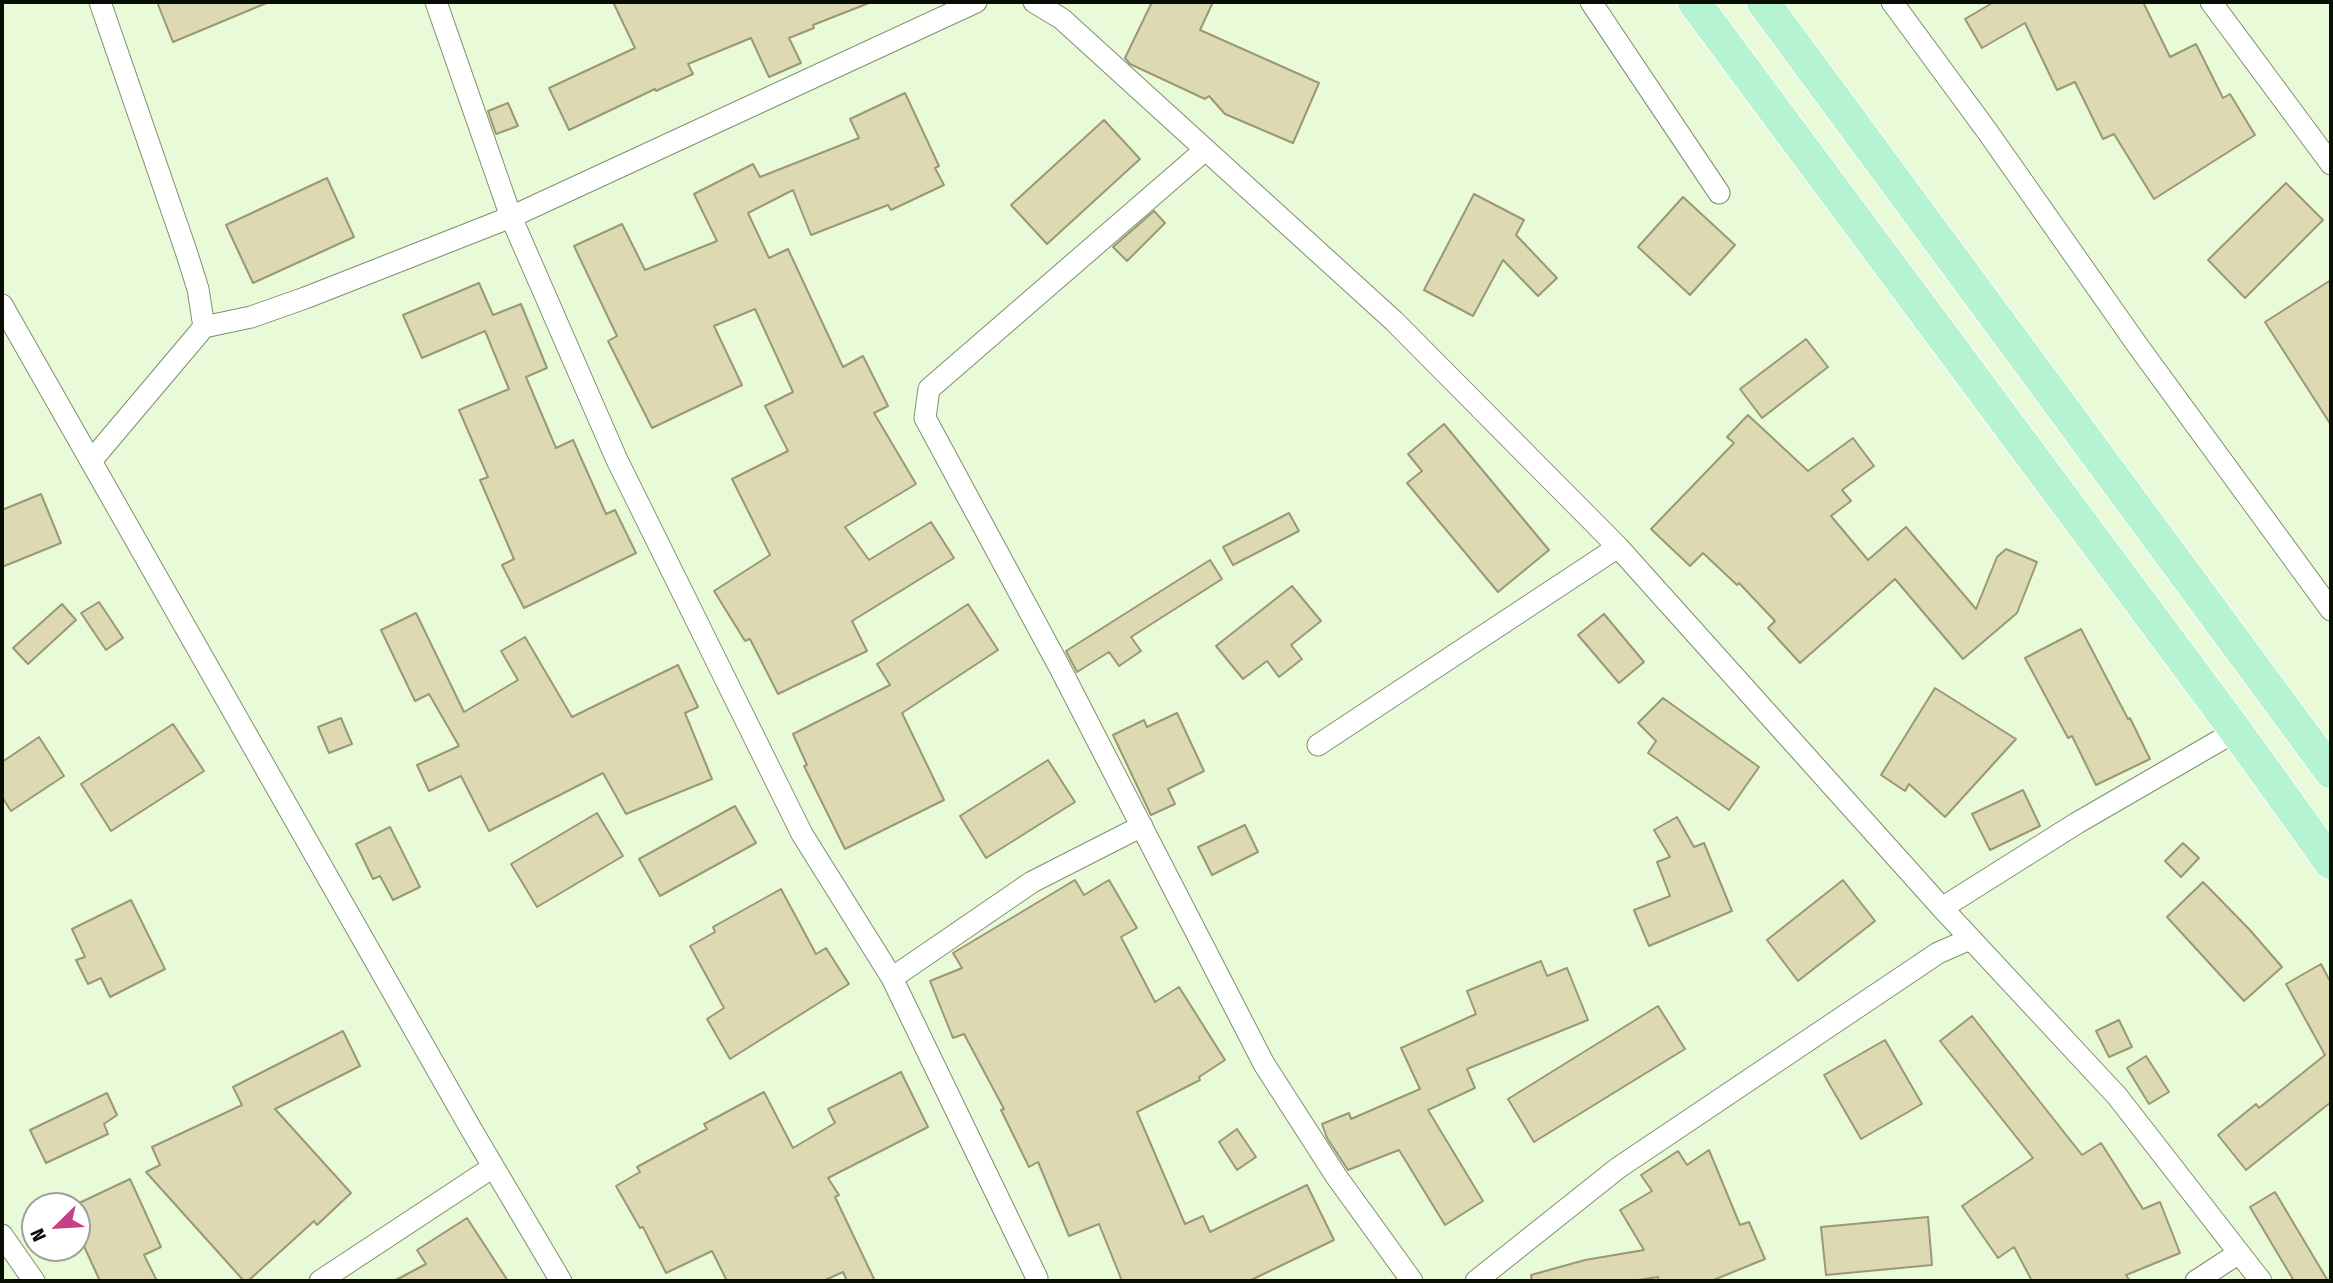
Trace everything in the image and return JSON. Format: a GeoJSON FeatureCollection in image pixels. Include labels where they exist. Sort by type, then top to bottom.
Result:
{"type":"FeatureCollection","features":[{"type":"Feature","properties":{"kind":"main road"},"geometry":{"type":"LineString","coordinates":[[1694,2],[2236,731],[2331,863]]}},
{"type":"Feature","properties":{"kind":"main road"},"geometry":{"type":"LineString","coordinates":[[1763,2],[2331,772]]}},
{"type":"Feature","properties":{"kind":"street"},"geometry":{"type":"LineString","coordinates":[[100,2],[186,251],[198,289],[204,327]]}},
{"type":"Feature","properties":{"kind":"street"},"geometry":{"type":"LineString","coordinates":[[436,2],[511,217],[617,460],[802,834],[892,978],[1037,1278]]}},
{"type":"Feature","properties":{"kind":"street"},"geometry":{"type":"LineString","coordinates":[[91,461],[204,327],[251,317],[305,298],[511,217],[976,2]]}},
{"type":"Feature","properties":{"kind":"street"},"geometry":{"type":"LineString","coordinates":[[1034,2],[1062,19],[1394,321],[1618,547],[1970,939],[2117,1096],[2261,1281]]}},
{"type":"Feature","properties":{"kind":"street"},"geometry":{"type":"LineString","coordinates":[[1591,2],[1719,193]]}},
{"type":"Feature","properties":{"kind":"street"},"geometry":{"type":"LineString","coordinates":[[1892,2],[1987,131],[2137,346],[2331,610]]}},
{"type":"Feature","properties":{"kind":"street"},"geometry":{"type":"LineString","coordinates":[[2211,2],[2331,164]]}},
{"type":"Feature","properties":{"kind":"street"},"geometry":{"type":"LineString","coordinates":[[1205,150],[967,359],[929,389],[925,418],[1060,668],[1264,1065],[1336,1176],[1412,1281]]}},
{"type":"Feature","properties":{"kind":"street"},"geometry":{"type":"LineString","coordinates":[[2,305],[561,1281]]}},
{"type":"Feature","properties":{"kind":"street"},"geometry":{"type":"LineString","coordinates":[[1318,745],[1618,547]]}},
{"type":"Feature","properties":{"kind":"street"},"geometry":{"type":"LineString","coordinates":[[1942,908],[2077,823],[2236,731]]}},
{"type":"Feature","properties":{"kind":"street"},"geometry":{"type":"LineString","coordinates":[[892,978],[1032,882],[1142,826]]}},
{"type":"Feature","properties":{"kind":"street"},"geometry":{"type":"LineString","coordinates":[[1488,1277],[1618,1168],[1938,953],[1970,939]]}},
{"type":"Feature","properties":{"kind":"street"},"geometry":{"type":"LineString","coordinates":[[320,1281],[494,1167]]}},
{"type":"Feature","properties":{"kind":"street"},"geometry":{"type":"LineString","coordinates":[[2,1235],[34,1281]]}},
{"type":"Feature","properties":{"kind":"street"},"geometry":{"type":"LineString","coordinates":[[2196,1281],[2239,1253]]}},
{"type":"Feature","properties":{"kind":"building"},"geometry":{"type":"Polygon","coordinates":[[[157,2],[269,2],[173,42],[157,2]]]}},
{"type":"Feature","properties":{"kind":"building"},"geometry":{"type":"Polygon","coordinates":[[[613,2],[869,3],[813,25],[814,28],[789,38],[801,63],[769,77],[751,38],[688,64],[693,74],[569,130],[549,88],[635,48],[613,2]]]}},
{"type":"Feature","properties":{"kind":"building"},"geometry":{"type":"Polygon","coordinates":[[[1152,2],[1213,2],[1200,30],[1319,83],[1293,143],[1225,114],[1209,96],[1205,99],[1130,64],[1125,58],[1152,2]]]}},
{"type":"Feature","properties":{"kind":"building"},"geometry":{"type":"Polygon","coordinates":[[[1994,2],[2143,2],[2170,57],[2196,44],[2223,98],[2230,94],[2255,135],[2154,199],[2114,134],[2103,139],[2075,82],[2057,90],[2025,23],[1982,48],[1965,19],[1994,2]]]}},
{"type":"Feature","properties":{"kind":"building"},"geometry":{"type":"Polygon","coordinates":[[[905,93],[939,166],[935,168],[944,185],[891,210],[888,205],[811,235],[793,190],[748,213],[769,258],[788,249],[843,367],[863,356],[888,406],[874,413],[916,484],[845,527],[869,560],[931,522],[954,558],[852,621],[867,651],[778,694],[750,639],[745,641],[714,591],[770,555],[732,479],[788,451],[765,406],[793,392],[755,309],[714,326],[742,385],[652,428],[608,341],[617,336],[574,246],[622,224],[645,270],[717,241],[694,194],[753,164],[760,177],[859,138],[850,119],[905,93]]]}},
{"type":"Feature","properties":{"kind":"building"},"geometry":{"type":"Polygon","coordinates":[[[508,103],[518,126],[496,134],[488,111],[508,103]]]}},
{"type":"Feature","properties":{"kind":"building"},"geometry":{"type":"Polygon","coordinates":[[[1104,120],[1140,159],[1047,244],[1011,205],[1104,120]]]}},
{"type":"Feature","properties":{"kind":"building"},"geometry":{"type":"Polygon","coordinates":[[[327,178],[354,237],[253,283],[226,225],[327,178]]]}},
{"type":"Feature","properties":{"kind":"building"},"geometry":{"type":"Polygon","coordinates":[[[2286,183],[2323,220],[2245,298],[2208,260],[2286,183]]]}},
{"type":"Feature","properties":{"kind":"building"},"geometry":{"type":"Polygon","coordinates":[[[1474,194],[1524,220],[1516,235],[1557,278],[1538,296],[1503,260],[1473,316],[1424,290],[1474,194]]]}},
{"type":"Feature","properties":{"kind":"building"},"geometry":{"type":"Polygon","coordinates":[[[1683,197],[1735,245],[1690,295],[1638,247],[1683,197]]]}},
{"type":"Feature","properties":{"kind":"building"},"geometry":{"type":"Polygon","coordinates":[[[1154,211],[1165,223],[1127,261],[1113,247],[1154,211]]]}},
{"type":"Feature","properties":{"kind":"building"},"geometry":{"type":"Polygon","coordinates":[[[2331,280],[2331,425],[2265,322],[2331,280]]]}},
{"type":"Feature","properties":{"kind":"building"},"geometry":{"type":"Polygon","coordinates":[[[479,283],[493,315],[521,304],[547,368],[526,377],[556,448],[573,440],[606,514],[615,510],[636,553],[524,608],[502,565],[514,559],[480,480],[488,477],[459,410],[509,389],[485,331],[422,358],[403,315],[479,283]]]}},
{"type":"Feature","properties":{"kind":"building"},"geometry":{"type":"Polygon","coordinates":[[[1806,339],[1828,367],[1762,418],[1740,389],[1806,339]]]}},
{"type":"Feature","properties":{"kind":"building"},"geometry":{"type":"Polygon","coordinates":[[[1748,415],[1808,471],[1853,438],[1874,466],[1842,490],[1851,501],[1831,516],[1868,560],[1906,527],[1976,609],[1997,557],[2006,549],[2037,562],[2017,613],[1963,659],[1895,579],[1800,663],[1768,628],[1775,621],[1739,583],[1737,585],[1703,553],[1690,566],[1651,529],[1734,443],[1727,437],[1748,415]]]}},
{"type":"Feature","properties":{"kind":"building"},"geometry":{"type":"Polygon","coordinates":[[[1444,424],[1549,550],[1498,592],[1407,483],[1422,471],[1408,454],[1444,424]]]}},
{"type":"Feature","properties":{"kind":"building"},"geometry":{"type":"Polygon","coordinates":[[[41,494],[61,543],[2,567],[2,510],[41,494]]]}},
{"type":"Feature","properties":{"kind":"building"},"geometry":{"type":"Polygon","coordinates":[[[1289,513],[1299,531],[1233,565],[1223,547],[1289,513]]]}},
{"type":"Feature","properties":{"kind":"building"},"geometry":{"type":"Polygon","coordinates":[[[1210,560],[1222,579],[1131,637],[1141,651],[1119,666],[1109,652],[1077,672],[1066,651],[1210,560]]]}},
{"type":"Feature","properties":{"kind":"building"},"geometry":{"type":"Polygon","coordinates":[[[1292,586],[1321,621],[1291,645],[1302,659],[1279,677],[1267,661],[1243,679],[1216,646],[1292,586]]]}},
{"type":"Feature","properties":{"kind":"building"},"geometry":{"type":"Polygon","coordinates":[[[99,602],[123,638],[106,650],[81,613],[99,602]]]}},
{"type":"Feature","properties":{"kind":"building"},"geometry":{"type":"Polygon","coordinates":[[[62,604],[76,620],[28,664],[13,648],[62,604]]]}},
{"type":"Feature","properties":{"kind":"building"},"geometry":{"type":"Polygon","coordinates":[[[968,604],[998,650],[902,713],[944,800],[845,849],[804,766],[807,765],[793,734],[890,685],[877,664],[968,604]]]}},
{"type":"Feature","properties":{"kind":"building"},"geometry":{"type":"Polygon","coordinates":[[[416,613],[464,712],[518,680],[501,651],[525,637],[572,717],[678,665],[698,707],[685,713],[712,779],[626,814],[603,773],[489,831],[461,776],[429,791],[417,765],[459,746],[429,694],[415,701],[381,630],[416,613]]]}},
{"type":"Feature","properties":{"kind":"building"},"geometry":{"type":"Polygon","coordinates":[[[1604,614],[1644,662],[1619,683],[1578,635],[1604,614]]]}},
{"type":"Feature","properties":{"kind":"building"},"geometry":{"type":"Polygon","coordinates":[[[2081,629],[2150,759],[2096,785],[2072,736],[2068,738],[2025,658],[2081,629]]]}},
{"type":"Feature","properties":{"kind":"building"},"geometry":{"type":"Polygon","coordinates":[[[1935,688],[2016,739],[1945,817],[1909,784],[1905,791],[1881,775],[1935,688]]]}},
{"type":"Feature","properties":{"kind":"building"},"geometry":{"type":"Polygon","coordinates":[[[1663,698],[1759,767],[1729,810],[1648,753],[1656,741],[1638,723],[1663,698]]]}},
{"type":"Feature","properties":{"kind":"building"},"geometry":{"type":"Polygon","coordinates":[[[1177,713],[1204,771],[1168,789],[1175,804],[1151,815],[1113,735],[1144,720],[1147,727],[1177,713]]]}},
{"type":"Feature","properties":{"kind":"building"},"geometry":{"type":"Polygon","coordinates":[[[341,718],[352,744],[329,753],[318,727],[341,718]]]}},
{"type":"Feature","properties":{"kind":"building"},"geometry":{"type":"Polygon","coordinates":[[[173,724],[204,771],[111,831],[81,784],[173,724]]]}},
{"type":"Feature","properties":{"kind":"building"},"geometry":{"type":"Polygon","coordinates":[[[39,737],[64,776],[11,811],[2,797],[2,762],[39,737]]]}},
{"type":"Feature","properties":{"kind":"building"},"geometry":{"type":"Polygon","coordinates":[[[1048,760],[1075,802],[986,858],[960,816],[1048,760]]]}},
{"type":"Feature","properties":{"kind":"building"},"geometry":{"type":"Polygon","coordinates":[[[2023,790],[2040,826],[1990,850],[1972,814],[2023,790]]]}},
{"type":"Feature","properties":{"kind":"building"},"geometry":{"type":"Polygon","coordinates":[[[735,806],[756,843],[660,896],[639,859],[735,806]]]}},
{"type":"Feature","properties":{"kind":"building"},"geometry":{"type":"Polygon","coordinates":[[[597,813],[623,856],[537,907],[511,864],[597,813]]]}},
{"type":"Feature","properties":{"kind":"building"},"geometry":{"type":"Polygon","coordinates":[[[1677,817],[1694,847],[1704,843],[1732,911],[1649,946],[1634,910],[1670,896],[1657,862],[1670,857],[1654,830],[1677,817]]]}},
{"type":"Feature","properties":{"kind":"building"},"geometry":{"type":"Polygon","coordinates":[[[1245,825],[1258,852],[1212,875],[1198,847],[1245,825]]]}},
{"type":"Feature","properties":{"kind":"building"},"geometry":{"type":"Polygon","coordinates":[[[390,827],[420,887],[393,900],[380,876],[373,879],[356,844],[390,827]]]}},
{"type":"Feature","properties":{"kind":"building"},"geometry":{"type":"Polygon","coordinates":[[[2183,843],[2199,858],[2181,877],[2165,861],[2183,843]]]}},
{"type":"Feature","properties":{"kind":"building"},"geometry":{"type":"Polygon","coordinates":[[[1075,880],[1084,895],[1109,880],[1137,928],[1121,937],[1155,1002],[1179,987],[1225,1060],[1199,1077],[1200,1080],[1137,1112],[1185,1224],[1203,1216],[1210,1232],[1307,1185],[1334,1240],[1249,1281],[1122,1281],[1099,1224],[1069,1236],[1038,1162],[1029,1167],[1001,1110],[1004,1109],[964,1034],[953,1038],[930,981],[962,968],[953,953],[1075,880]]]}},
{"type":"Feature","properties":{"kind":"building"},"geometry":{"type":"Polygon","coordinates":[[[1843,880],[1875,921],[1798,981],[1767,940],[1843,880]]]}},
{"type":"Feature","properties":{"kind":"building"},"geometry":{"type":"Polygon","coordinates":[[[2203,882],[2282,967],[2244,1001],[2167,917],[2203,882]]]}},
{"type":"Feature","properties":{"kind":"building"},"geometry":{"type":"Polygon","coordinates":[[[781,889],[816,954],[826,948],[849,984],[730,1059],[707,1019],[724,1008],[690,946],[715,932],[713,927],[781,889]]]}},
{"type":"Feature","properties":{"kind":"building"},"geometry":{"type":"Polygon","coordinates":[[[131,900],[165,969],[110,997],[101,978],[88,984],[76,960],[85,957],[72,929],[131,900]]]}},
{"type":"Feature","properties":{"kind":"building"},"geometry":{"type":"Polygon","coordinates":[[[1541,961],[1547,976],[1567,968],[1588,1020],[1467,1069],[1475,1088],[1428,1110],[1483,1201],[1445,1225],[1399,1150],[1348,1170],[1327,1138],[1322,1124],[1349,1113],[1351,1119],[1420,1089],[1401,1048],[1476,1014],[1467,991],[1541,961]]]}},
{"type":"Feature","properties":{"kind":"building"},"geometry":{"type":"Polygon","coordinates":[[[2321,964],[2331,983],[2331,1102],[2246,1170],[2218,1135],[2256,1104],[2259,1108],[2325,1055],[2286,984],[2321,964]]]}},
{"type":"Feature","properties":{"kind":"building"},"geometry":{"type":"Polygon","coordinates":[[[1658,1006],[1685,1049],[1534,1142],[1508,1099],[1658,1006]]]}},
{"type":"Feature","properties":{"kind":"building"},"geometry":{"type":"Polygon","coordinates":[[[1972,1016],[2082,1155],[2101,1143],[2143,1209],[2160,1202],[2180,1253],[2126,1275],[2130,1281],[2032,1281],[2014,1247],[1998,1258],[1962,1206],[2033,1158],[1940,1041],[1972,1016]]]}},
{"type":"Feature","properties":{"kind":"building"},"geometry":{"type":"Polygon","coordinates":[[[2119,1020],[2132,1047],[2109,1057],[2096,1031],[2119,1020]]]}},
{"type":"Feature","properties":{"kind":"building"},"geometry":{"type":"Polygon","coordinates":[[[343,1031],[360,1066],[275,1109],[351,1193],[317,1225],[314,1221],[248,1281],[244,1281],[146,1172],[160,1165],[152,1147],[242,1105],[233,1087],[343,1031]]]}},
{"type":"Feature","properties":{"kind":"building"},"geometry":{"type":"Polygon","coordinates":[[[1885,1040],[1922,1104],[1861,1139],[1824,1075],[1885,1040]]]}},
{"type":"Feature","properties":{"kind":"building"},"geometry":{"type":"Polygon","coordinates":[[[2146,1056],[2169,1092],[2149,1104],[2127,1068],[2146,1056]]]}},
{"type":"Feature","properties":{"kind":"building"},"geometry":{"type":"Polygon","coordinates":[[[901,1072],[928,1127],[828,1178],[839,1195],[835,1197],[875,1281],[847,1281],[843,1272],[823,1281],[727,1281],[712,1251],[666,1273],[643,1227],[640,1228],[616,1186],[640,1172],[637,1167],[707,1129],[704,1124],[764,1092],[793,1148],[835,1123],[828,1109],[901,1072]]]}},
{"type":"Feature","properties":{"kind":"building"},"geometry":{"type":"Polygon","coordinates":[[[107,1093],[117,1115],[104,1124],[108,1134],[46,1163],[30,1130],[107,1093]]]}},
{"type":"Feature","properties":{"kind":"building"},"geometry":{"type":"Polygon","coordinates":[[[1237,1129],[1256,1157],[1237,1170],[1219,1142],[1237,1129]]]}},
{"type":"Feature","properties":{"kind":"building"},"geometry":{"type":"Polygon","coordinates":[[[1709,1150],[1740,1225],[1749,1222],[1765,1259],[1711,1281],[1659,1281],[1658,1277],[1632,1281],[1532,1281],[1531,1275],[1585,1260],[1644,1250],[1620,1210],[1652,1191],[1641,1175],[1678,1151],[1687,1165],[1709,1150]]]}},
{"type":"Feature","properties":{"kind":"building"},"geometry":{"type":"Polygon","coordinates":[[[130,1179],[161,1247],[144,1255],[157,1281],[100,1281],[91,1261],[91,1197],[130,1179]]]}},
{"type":"Feature","properties":{"kind":"building"},"geometry":{"type":"Polygon","coordinates":[[[2275,1192],[2328,1281],[2294,1281],[2250,1207],[2275,1192]]]}},
{"type":"Feature","properties":{"kind":"building"},"geometry":{"type":"Polygon","coordinates":[[[1928,1217],[1932,1265],[1826,1275],[1821,1227],[1928,1217]]]}},
{"type":"Feature","properties":{"kind":"building"},"geometry":{"type":"Polygon","coordinates":[[[467,1218],[508,1281],[394,1281],[426,1264],[417,1250],[467,1218]]]}}]}
